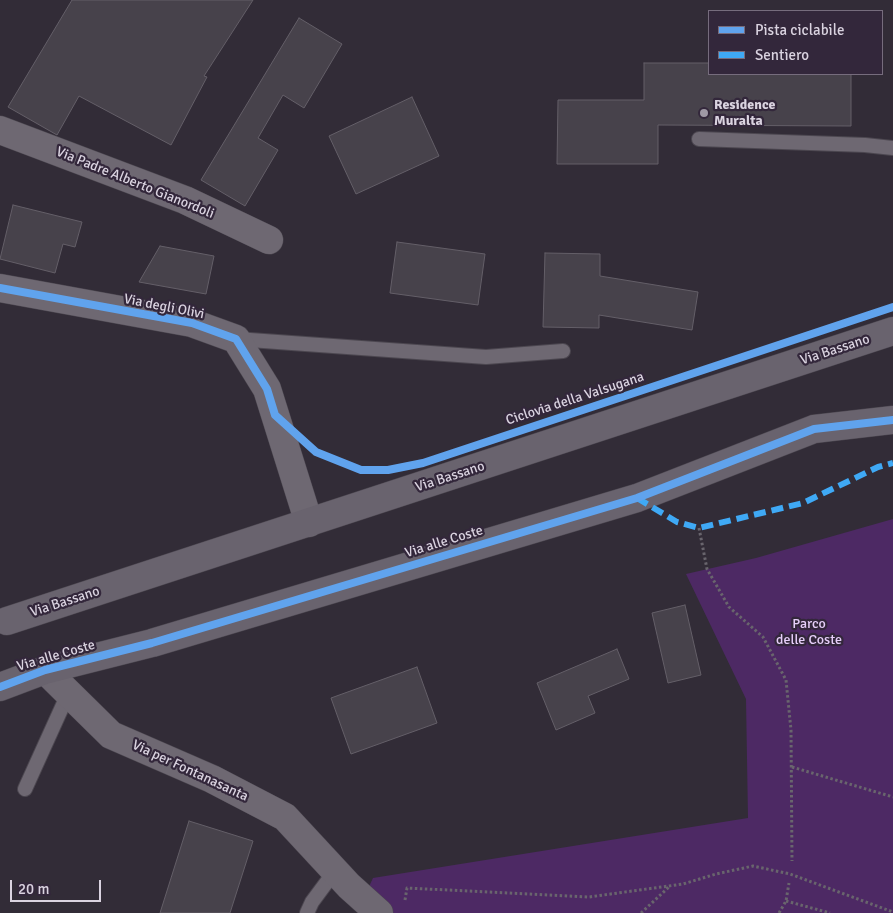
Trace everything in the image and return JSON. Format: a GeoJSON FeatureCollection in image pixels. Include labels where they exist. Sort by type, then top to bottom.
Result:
{"type":"FeatureCollection","features":[{"type":"Feature","properties":{"kind":"main road","name":"Via Bassano"},"geometry":{"type":"LineString","coordinates":[[7,621],[893,331]]}},
{"type":"Feature","properties":{"kind":"main road","name":"Via alle Coste"},"geometry":{"type":"LineString","coordinates":[[0,687],[45,670],[152,642],[636,498],[814,429],[893,420]]}},
{"type":"Feature","properties":{"kind":"street","name":"Via Padre Alberto Gianordoli"},"geometry":{"type":"LineString","coordinates":[[0,130],[185,200],[269,240]]}},
{"type":"Feature","properties":{"kind":"street","name":"Via degli Olivi"},"geometry":{"type":"LineString","coordinates":[[0,288],[192,323],[236,339]]}},
{"type":"Feature","properties":{"kind":"street"},"geometry":{"type":"LineString","coordinates":[[236,339],[267,389],[309,523]]}},
{"type":"Feature","properties":{"kind":"street","name":"Via per Fontanasanta"},"geometry":{"type":"LineString","coordinates":[[45,670],[111,735],[212,779],[285,818],[335,871],[379,913]]}},
{"type":"Feature","properties":{"kind":"lane"},"geometry":{"type":"LineString","coordinates":[[699,139],[865,145],[893,148]]}},
{"type":"Feature","properties":{"kind":"lane","name":"Via degli Olivi"},"geometry":{"type":"LineString","coordinates":[[236,339],[486,357],[563,351]]}},
{"type":"Feature","properties":{"kind":"lane"},"geometry":{"type":"LineString","coordinates":[[24,789],[68,694]]}},
{"type":"Feature","properties":{"kind":"lane"},"geometry":{"type":"LineString","coordinates":[[307,913],[312,902],[335,871]]}},
{"type":"Feature","properties":{"kind":"path"},"geometry":{"type":"LineString","coordinates":[[699,528],[707,569],[729,607],[763,637],[786,680],[792,767],[792,861]]}},
{"type":"Feature","properties":{"kind":"path"},"geometry":{"type":"LineString","coordinates":[[792,767],[893,797]]}},
{"type":"Feature","properties":{"kind":"path"},"geometry":{"type":"LineString","coordinates":[[404,905],[407,888],[589,898],[670,886],[753,866],[790,874],[893,912]]}},
{"type":"Feature","properties":{"kind":"path"},"geometry":{"type":"LineString","coordinates":[[779,913],[786,901],[789,883]]}},
{"type":"Feature","properties":{"kind":"path"},"geometry":{"type":"LineString","coordinates":[[641,913],[670,886]]}},
{"type":"Feature","properties":{"kind":"path"},"geometry":{"type":"LineString","coordinates":[[786,901],[830,913]]}},
{"type":"Feature","properties":{"kind":"green space","name":"Parco delle Coste"},"geometry":{"type":"Polygon","coordinates":[[[893,519],[893,913],[389,913],[366,893],[373,878],[748,818],[746,699],[686,574],[756,558],[893,519]]]}},
{"type":"Feature","properties":{"kind":"building"},"geometry":{"type":"Polygon","coordinates":[[[72,0],[253,0],[204,76],[207,77],[171,145],[79,96],[57,135],[8,107],[72,0]]]}},
{"type":"Feature","properties":{"kind":"building"},"geometry":{"type":"Polygon","coordinates":[[[299,18],[342,44],[304,108],[283,95],[258,138],[278,150],[245,206],[201,180],[299,18]]]}},
{"type":"Feature","properties":{"kind":"building","name":"Residence Muralta"},"geometry":{"type":"Polygon","coordinates":[[[644,63],[708,63],[708,75],[851,75],[851,126],[658,125],[658,164],[557,164],[558,100],[644,100],[644,63]]]}},
{"type":"Feature","properties":{"kind":"building"},"geometry":{"type":"Polygon","coordinates":[[[412,97],[439,156],[356,194],[329,136],[412,97]]]}},
{"type":"Feature","properties":{"kind":"building"},"geometry":{"type":"Polygon","coordinates":[[[13,205],[82,222],[75,247],[63,244],[55,273],[0,259],[13,205]]]}},
{"type":"Feature","properties":{"kind":"building"},"geometry":{"type":"Polygon","coordinates":[[[397,242],[485,254],[478,305],[390,293],[397,242]]]}},
{"type":"Feature","properties":{"kind":"building"},"geometry":{"type":"Polygon","coordinates":[[[160,246],[214,256],[206,294],[139,282],[160,246]]]}},
{"type":"Feature","properties":{"kind":"building"},"geometry":{"type":"Polygon","coordinates":[[[545,253],[600,254],[600,276],[698,292],[692,330],[599,315],[599,328],[543,327],[545,253]]]}},
{"type":"Feature","properties":{"kind":"building"},"geometry":{"type":"Polygon","coordinates":[[[685,605],[701,675],[668,683],[652,613],[685,605]]]}},
{"type":"Feature","properties":{"kind":"building"},"geometry":{"type":"Polygon","coordinates":[[[617,649],[629,679],[588,696],[595,713],[556,730],[537,683],[617,649]]]}},
{"type":"Feature","properties":{"kind":"building"},"geometry":{"type":"Polygon","coordinates":[[[417,667],[437,723],[351,754],[331,698],[417,667]]]}},
{"type":"Feature","properties":{"kind":"building"},"geometry":{"type":"Polygon","coordinates":[[[189,821],[253,841],[230,913],[160,913],[189,821]]]}},
{"type":"Feature","properties":{"kind":"marked path"},"geometry":{"type":"LineString","coordinates":[[637,498],[677,522],[699,528],[803,503],[878,467],[893,463]]}},
{"type":"Feature","properties":{"kind":"cycle path","name":"Ciclovia della Valsugana"},"geometry":{"type":"LineString","coordinates":[[0,288],[192,323],[236,339],[267,389],[275,415],[316,452],[361,470],[388,470],[423,463],[893,307]]}},
{"type":"Feature","properties":{"kind":"cycle path"},"geometry":{"type":"LineString","coordinates":[[0,687],[45,670],[152,643],[637,498],[814,429],[893,420]]}},
{"type":"Feature","properties":{"kind":"place","name":"Residence Muralta"},"geometry":{"type":"Point","coordinates":[704,113]}}]}
